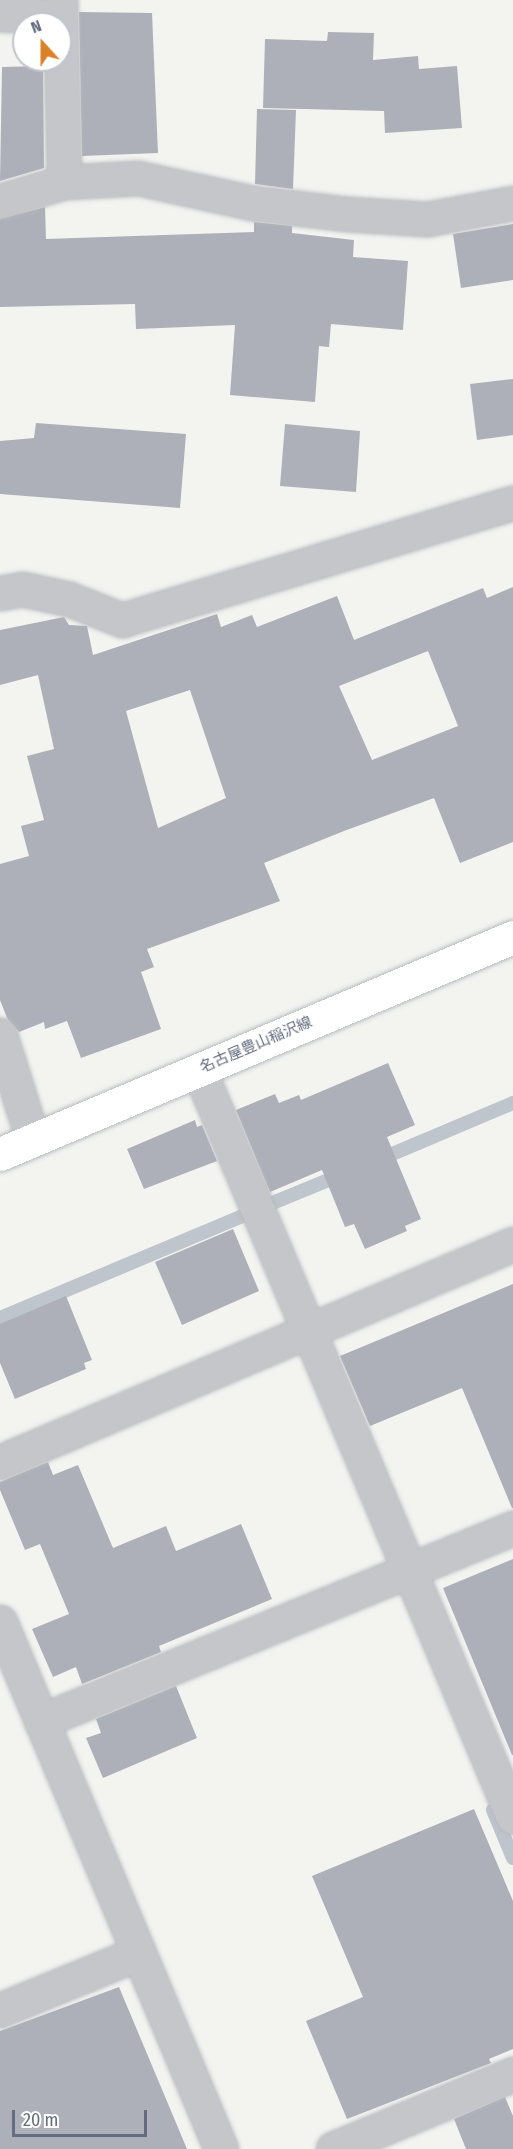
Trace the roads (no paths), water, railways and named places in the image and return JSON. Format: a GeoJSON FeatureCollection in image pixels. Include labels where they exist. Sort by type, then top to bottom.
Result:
{"type":"FeatureCollection","features":[{"type":"Feature","properties":{"kind":"main road","name":"名古屋豊山稲沢線"},"geometry":{"type":"LineString","coordinates":[[0,1154],[513,937]]}},
{"type":"Feature","properties":{"kind":"street"},"geometry":{"type":"LineString","coordinates":[[0,14],[60,9],[64,182]]}},
{"type":"Feature","properties":{"kind":"street"},"geometry":{"type":"LineString","coordinates":[[0,201],[64,182],[138,178],[253,203],[427,219],[513,203]]}},
{"type":"Feature","properties":{"kind":"street"},"geometry":{"type":"LineString","coordinates":[[0,593],[22,589],[69,599],[122,620],[513,503]]}},
{"type":"Feature","properties":{"kind":"street"},"geometry":{"type":"LineString","coordinates":[[0,1035],[33,1140]]}},
{"type":"Feature","properties":{"kind":"street"},"geometry":{"type":"LineString","coordinates":[[199,1070],[510,1802]]}},
{"type":"Feature","properties":{"kind":"street"},"geometry":{"type":"LineString","coordinates":[[0,1462],[513,1244]]}},
{"type":"Feature","properties":{"kind":"street"},"geometry":{"type":"LineString","coordinates":[[41,1721],[513,1528]]}},
{"type":"Feature","properties":{"kind":"street"},"geometry":{"type":"LineString","coordinates":[[0,1622],[221,2149]]}},
{"type":"Feature","properties":{"kind":"street"},"geometry":{"type":"LineString","coordinates":[[0,2010],[139,1953]]}},
{"type":"Feature","properties":{"kind":"street"},"geometry":{"type":"LineString","coordinates":[[333,2149],[513,2074]]}},
{"type":"Feature","properties":{"kind":"waterway"},"geometry":{"type":"LineString","coordinates":[[378,1160],[513,1103]]}},
{"type":"Feature","properties":{"kind":"waterway"},"geometry":{"type":"LineString","coordinates":[[270,1204],[343,1174]]}},
{"type":"Feature","properties":{"kind":"waterway"},"geometry":{"type":"LineString","coordinates":[[0,1318],[245,1215]]}},
{"type":"Feature","properties":{"kind":"waterway"},"geometry":{"type":"LineString","coordinates":[[493,1810],[513,1858]]}}]}
